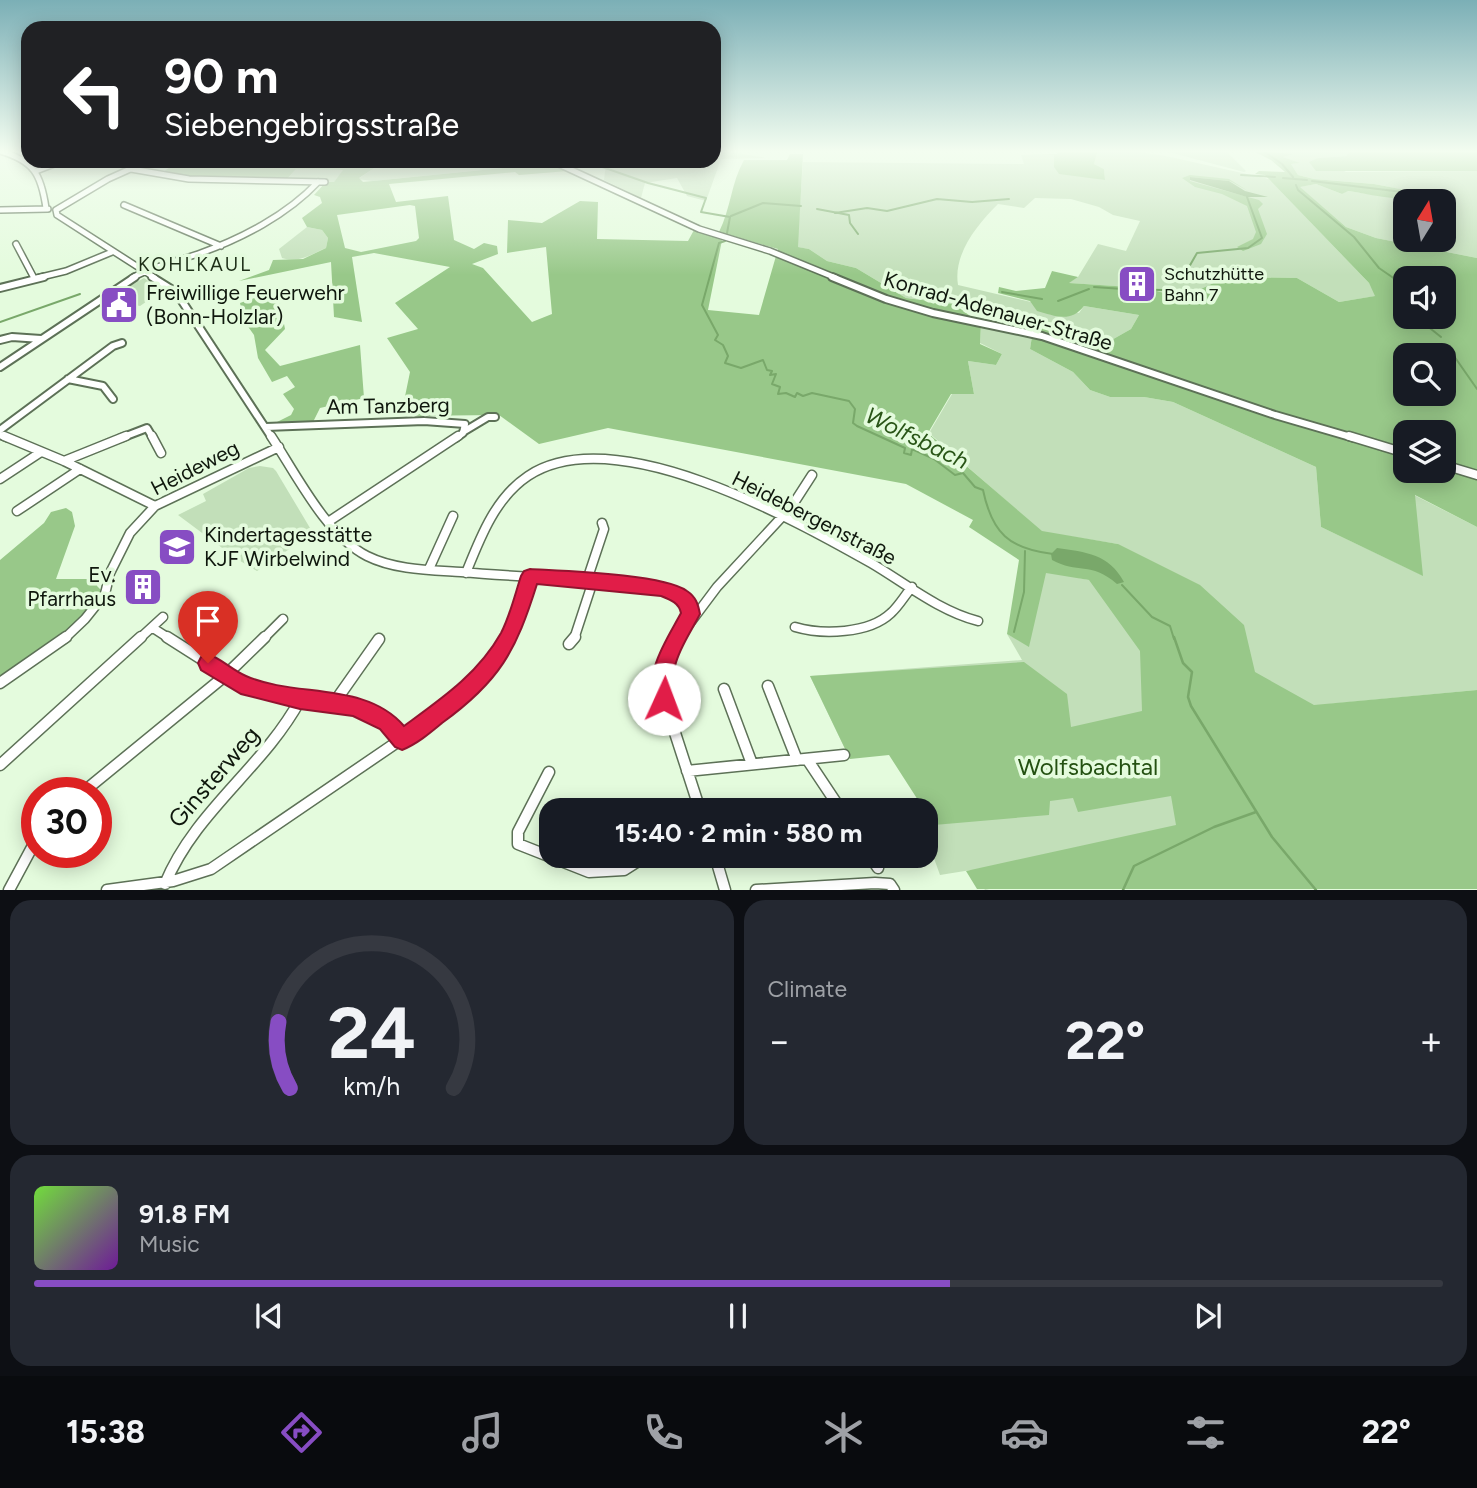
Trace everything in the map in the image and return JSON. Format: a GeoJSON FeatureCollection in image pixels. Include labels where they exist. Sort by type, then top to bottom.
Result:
{"type":"FeatureCollection","features":[{"type":"Feature","properties":{"kind":"street"},"geometry":{"type":"LineString","coordinates":[[44,192],[46,208]]}},
{"type":"Feature","properties":{"kind":"street"},"geometry":{"type":"LineString","coordinates":[[1,209],[56,210],[87,192]]}},
{"type":"Feature","properties":{"kind":"street"},"geometry":{"type":"LineString","coordinates":[[0,367],[144,272],[221,246],[301,201],[311,192]]}},
{"type":"Feature","properties":{"kind":"street","name":"Konrad-Adenauer-Straße"},"geometry":{"type":"LineString","coordinates":[[618,192],[699,229],[769,251],[886,299],[933,313],[1042,336],[1275,415],[1393,449]]}},
{"type":"Feature","properties":{"kind":"street"},"geometry":{"type":"LineString","coordinates":[[124,205],[131,205],[221,246]]}},
{"type":"Feature","properties":{"kind":"street"},"geometry":{"type":"LineString","coordinates":[[56,210],[57,215],[176,292],[328,522],[344,541],[366,556],[388,564],[429,569],[661,589],[678,594],[688,603],[691,614],[667,659],[663,683],[664,699],[696,798]]}},
{"type":"Feature","properties":{"kind":"street"},"geometry":{"type":"LineString","coordinates":[[16,244],[34,279]]}},
{"type":"Feature","properties":{"kind":"street"},"geometry":{"type":"LineString","coordinates":[[0,288],[66,271],[112,252]]}},
{"type":"Feature","properties":{"kind":"street"},"geometry":{"type":"LineString","coordinates":[[0,340],[12,337],[42,339]]}},
{"type":"Feature","properties":{"kind":"street"},"geometry":{"type":"LineString","coordinates":[[122,343],[113,346],[68,379],[0,433],[80,468],[155,506]]}},
{"type":"Feature","properties":{"kind":"street"},"geometry":{"type":"LineString","coordinates":[[68,379],[103,386],[113,399]]}},
{"type":"Feature","properties":{"kind":"street"},"geometry":{"type":"LineString","coordinates":[[463,432],[488,417],[495,417]]}},
{"type":"Feature","properties":{"kind":"street","name":"Am Tanzberg"},"geometry":{"type":"LineString","coordinates":[[266,427],[447,420],[464,424],[463,432],[328,522]]}},
{"type":"Feature","properties":{"kind":"street"},"geometry":{"type":"LineString","coordinates":[[64,461],[147,428],[161,453]]}},
{"type":"Feature","properties":{"kind":"street","name":"Heideweg"},"geometry":{"type":"LineString","coordinates":[[0,683],[69,635],[85,619],[105,594],[110,573],[130,533],[155,506],[279,447]]}},
{"type":"Feature","properties":{"kind":"street"},"geometry":{"type":"LineString","coordinates":[[0,479],[41,452]]}},
{"type":"Feature","properties":{"kind":"street","name":"Heidebergenstraße"},"geometry":{"type":"LineString","coordinates":[[466,573],[489,518],[504,496],[543,467],[566,460],[611,459],[651,467],[703,483],[783,517],[912,587],[959,617],[978,621]]}},
{"type":"Feature","properties":{"kind":"street"},"geometry":{"type":"LineString","coordinates":[[17,511],[80,468]]}},
{"type":"Feature","properties":{"kind":"street"},"geometry":{"type":"LineString","coordinates":[[1456,469],[1477,475]]}},
{"type":"Feature","properties":{"kind":"street"},"geometry":{"type":"LineString","coordinates":[[685,626],[783,517],[808,485],[812,475]]}},
{"type":"Feature","properties":{"kind":"street"},"geometry":{"type":"LineString","coordinates":[[429,569],[453,516]]}},
{"type":"Feature","properties":{"kind":"street"},"geometry":{"type":"LineString","coordinates":[[569,644],[577,635],[604,529],[602,523]]}},
{"type":"Feature","properties":{"kind":"street"},"geometry":{"type":"LineString","coordinates":[[107,890],[165,884],[211,869],[467,693],[511,634],[530,576]]}},
{"type":"Feature","properties":{"kind":"street","name":"Heidebergenstraße"},"geometry":{"type":"LineString","coordinates":[[795,626],[812,632],[871,626],[890,614],[912,587]]}},
{"type":"Feature","properties":{"kind":"street"},"geometry":{"type":"LineString","coordinates":[[0,765],[163,617]]}},
{"type":"Feature","properties":{"kind":"street"},"geometry":{"type":"LineString","coordinates":[[102,777],[226,675],[283,619]]}},
{"type":"Feature","properties":{"kind":"street"},"geometry":{"type":"LineString","coordinates":[[153,628],[241,684],[300,700],[355,706],[387,722],[402,740]]}},
{"type":"Feature","properties":{"kind":"street"},"geometry":{"type":"LineString","coordinates":[[334,703],[379,639]]}},
{"type":"Feature","properties":{"kind":"street"},"geometry":{"type":"LineString","coordinates":[[768,686],[802,759],[832,798]]}},
{"type":"Feature","properties":{"kind":"street"},"geometry":{"type":"LineString","coordinates":[[724,689],[751,764]]}},
{"type":"Feature","properties":{"kind":"street","name":"Ginsterweg"},"geometry":{"type":"LineString","coordinates":[[165,884],[170,866],[183,844],[281,732],[300,700]]}},
{"type":"Feature","properties":{"kind":"street"},"geometry":{"type":"LineString","coordinates":[[687,771],[845,755]]}},
{"type":"Feature","properties":{"kind":"street"},"geometry":{"type":"LineString","coordinates":[[539,852],[518,844],[518,832],[549,772]]}},
{"type":"Feature","properties":{"kind":"street"},"geometry":{"type":"LineString","coordinates":[[9,890],[21,868]]}},
{"type":"Feature","properties":{"kind":"street"},"geometry":{"type":"LineString","coordinates":[[579,868],[589,872],[627,868]]}},
{"type":"Feature","properties":{"kind":"street"},"geometry":{"type":"LineString","coordinates":[[719,868],[725,890]]}},
{"type":"Feature","properties":{"kind":"street"},"geometry":{"type":"LineString","coordinates":[[756,890],[874,883],[890,884],[894,890]]}},
{"type":"Feature","properties":{"kind":"green space","name":"Wolfsbachtal"},"geometry":{"type":"Polygon","coordinates":[[[317,192],[392,192],[396,202],[448,196],[454,240],[474,249],[484,243],[497,246],[498,254],[472,264],[483,268],[532,322],[552,314],[546,247],[507,253],[508,220],[542,223],[580,201],[598,202],[597,239],[688,241],[694,230],[722,240],[708,310],[759,315],[778,249],[719,232],[732,192],[801,192],[798,247],[809,249],[827,261],[856,268],[906,298],[954,304],[981,324],[980,344],[1002,354],[996,365],[968,361],[974,394],[951,394],[928,433],[1042,531],[1118,544],[1200,585],[1244,625],[1255,672],[1314,705],[1477,690],[1477,889],[977,889],[966,871],[1176,825],[1171,796],[1078,812],[1073,798],[1050,801],[1049,815],[938,825],[938,798],[917,798],[889,755],[850,759],[810,676],[1024,662],[1067,694],[1071,727],[1142,711],[1140,651],[1089,580],[1046,573],[1029,647],[1007,634],[1019,560],[969,527],[973,520],[906,484],[608,428],[539,444],[499,415],[401,416],[410,372],[387,338],[418,329],[395,303],[450,267],[374,253],[352,257],[362,322],[334,317],[331,262],[239,281],[269,270],[273,260],[303,259],[326,248],[328,238],[322,230],[307,227],[302,218],[322,203],[320,197],[314,195],[317,192]],[[415,206],[337,215],[345,248],[361,252],[416,241],[419,238],[415,206]]]}},
{"type":"Feature","properties":{"kind":"green space"},"geometry":{"type":"Polygon","coordinates":[[[628,192],[643,192],[641,198],[628,192]]]}},
{"type":"Feature","properties":{"kind":"green space"},"geometry":{"type":"Polygon","coordinates":[[[685,192],[709,192],[706,201],[687,196],[685,192]]]}},
{"type":"Feature","properties":{"kind":"green space"},"geometry":{"type":"Polygon","coordinates":[[[801,192],[1281,192],[1369,283],[1376,296],[1339,302],[1297,278],[1226,277],[1182,298],[1146,288],[1068,283],[1078,277],[1098,244],[1126,251],[1140,221],[1113,215],[1099,207],[1071,199],[1035,198],[1024,208],[998,204],[982,221],[963,251],[957,273],[958,285],[1079,313],[1084,306],[1139,315],[1131,329],[1101,346],[1034,324],[974,313],[954,304],[906,298],[856,268],[827,261],[809,249],[797,247],[801,192]]]}},
{"type":"Feature","properties":{"kind":"green space"},"geometry":{"type":"Polygon","coordinates":[[[1212,192],[1228,192],[1259,200],[1263,204],[1258,209],[1267,234],[1261,244],[1243,251],[1237,247],[1253,239],[1256,232],[1247,206],[1212,192]]]}},
{"type":"Feature","properties":{"kind":"green space"},"geometry":{"type":"Polygon","coordinates":[[[1281,192],[1305,192],[1346,227],[1393,241],[1393,252],[1447,252],[1477,258],[1477,527],[1415,495],[1423,576],[1321,527],[1316,467],[1173,402],[1144,397],[1110,397],[1090,390],[1073,372],[1030,349],[1034,324],[1101,346],[1131,329],[1139,315],[1084,306],[1074,315],[1056,316],[1037,311],[1030,301],[998,293],[999,287],[1016,291],[1045,288],[1052,271],[1078,277],[1069,283],[1146,288],[1182,298],[1226,277],[1297,278],[1339,302],[1375,296],[1369,283],[1281,192]]]}},
{"type":"Feature","properties":{"kind":"green space"},"geometry":{"type":"Polygon","coordinates":[[[1304,192],[1342,194],[1351,192],[1393,197],[1393,241],[1346,227],[1304,192]]]}},
{"type":"Feature","properties":{"kind":"green space"},"geometry":{"type":"Polygon","coordinates":[[[1351,192],[1393,192],[1393,198],[1386,197],[1351,192]]]}},
{"type":"Feature","properties":{"kind":"green space"},"geometry":{"type":"Polygon","coordinates":[[[1456,192],[1477,192],[1477,258],[1447,252],[1456,252],[1456,192]]]}},
{"type":"Feature","properties":{"kind":"green space"},"geometry":{"type":"Polygon","coordinates":[[[307,227],[322,230],[328,238],[326,248],[299,259],[282,258],[279,249],[307,227]]]}},
{"type":"Feature","properties":{"kind":"green space"},"geometry":{"type":"Polygon","coordinates":[[[144,278],[172,298],[156,295],[140,306],[112,296],[144,278]]]}},
{"type":"Feature","properties":{"kind":"green space"},"geometry":{"type":"Polygon","coordinates":[[[260,296],[279,298],[285,329],[265,350],[280,366],[360,345],[364,398],[320,408],[313,422],[271,425],[291,415],[294,409],[283,394],[295,387],[287,376],[272,382],[258,358],[254,335],[244,321],[240,303],[260,296]]]}},
{"type":"Feature","properties":{"kind":"green space","name":"Wolfsbachtal"},"geometry":{"type":"Polygon","coordinates":[[[981,325],[1032,337],[1030,349],[1073,372],[1090,390],[1110,397],[1144,397],[1173,402],[1316,467],[1321,527],[1422,575],[1414,495],[1477,527],[1477,690],[1329,704],[1261,823],[985,890],[971,870],[940,875],[937,868],[938,798],[920,798],[883,744],[845,749],[810,676],[1022,660],[1007,634],[1029,646],[1037,557],[1079,578],[1089,580],[1118,544],[1042,532],[929,433],[952,394],[974,394],[968,361],[996,365],[1002,354],[980,343],[981,325]]]}},
{"type":"Feature","properties":{"kind":"green space"},"geometry":{"type":"Polygon","coordinates":[[[260,466],[276,471],[313,533],[257,571],[178,515],[206,501],[203,494],[249,468],[260,466]]]}},
{"type":"Feature","properties":{"kind":"green space"},"geometry":{"type":"Polygon","coordinates":[[[66,508],[72,512],[75,526],[56,579],[98,579],[97,586],[102,591],[69,630],[0,679],[0,560],[44,523],[51,512],[66,508]]]}},
{"type":"Feature","properties":{"kind":"shaded area"},"geometry":{"type":"Polygon","coordinates":[[[1229,192],[1247,192],[1268,197],[1247,197],[1229,192]]]}},
{"type":"Feature","properties":{"kind":"shaded area"},"geometry":{"type":"Polygon","coordinates":[[[1057,548],[1087,553],[1104,560],[1124,582],[1117,584],[1092,570],[1052,560],[1051,554],[1057,548]]]}},
{"type":"Feature","properties":{"kind":"waterway","name":"Wolfsbach"},"geometry":{"type":"LineString","coordinates":[[681,192],[706,198],[701,212],[730,217],[727,233]]}},
{"type":"Feature","properties":{"kind":"waterway"},"geometry":{"type":"LineString","coordinates":[[1300,192],[1354,237],[1379,268],[1393,278]]}},
{"type":"Feature","properties":{"kind":"waterway"},"geometry":{"type":"LineString","coordinates":[[1189,267],[1197,253],[1248,248],[1262,238],[1247,197]]}},
{"type":"Feature","properties":{"kind":"waterway"},"geometry":{"type":"LineString","coordinates":[[837,213],[867,208],[887,211],[937,199],[972,202],[1009,199]]}},
{"type":"Feature","properties":{"kind":"waterway"},"geometry":{"type":"LineString","coordinates":[[731,216],[763,203],[801,206]]}},
{"type":"Feature","properties":{"kind":"waterway"},"geometry":{"type":"LineString","coordinates":[[817,209],[837,213]]}},
{"type":"Feature","properties":{"kind":"waterway"},"geometry":{"type":"LineString","coordinates":[[837,213],[849,215],[850,223],[858,234]]}},
{"type":"Feature","properties":{"kind":"waterway","name":"Wolfsbach"},"geometry":{"type":"LineString","coordinates":[[725,241],[719,243],[702,305],[718,335],[715,340],[723,345],[728,356],[725,363],[741,368],[763,360],[767,370],[772,371],[770,375],[776,374],[772,384],[780,387],[778,394],[786,393],[795,397],[797,393],[803,396],[812,393],[849,401],[855,409],[853,423],[905,448],[904,453],[911,455],[912,449],[934,459],[955,475],[963,473],[975,487],[983,490],[992,517],[1005,536],[1025,548],[1053,554]]}},
{"type":"Feature","properties":{"kind":"waterway"},"geometry":{"type":"LineString","coordinates":[[1190,269],[1193,274]]}},
{"type":"Feature","properties":{"kind":"waterway"},"geometry":{"type":"LineString","coordinates":[[1094,287],[1123,289]]}},
{"type":"Feature","properties":{"kind":"waterway"},"geometry":{"type":"LineString","coordinates":[[1058,301],[1089,289]]}},
{"type":"Feature","properties":{"kind":"waterway"},"geometry":{"type":"LineString","coordinates":[[1128,289],[1162,290]]}},
{"type":"Feature","properties":{"kind":"waterway"},"geometry":{"type":"LineString","coordinates":[[1002,292],[1042,299]]}},
{"type":"Feature","properties":{"kind":"waterway"},"geometry":{"type":"LineString","coordinates":[[0,322],[80,294]]}},
{"type":"Feature","properties":{"kind":"waterway"},"geometry":{"type":"LineString","coordinates":[[1431,329],[1441,337]]}},
{"type":"Feature","properties":{"kind":"waterway"},"geometry":{"type":"LineString","coordinates":[[1456,359],[1477,389]]}},
{"type":"Feature","properties":{"kind":"waterway"},"geometry":{"type":"LineString","coordinates":[[1014,632],[1024,592],[1025,551]]}},
{"type":"Feature","properties":{"kind":"waterway","name":"Wolfsbach"},"geometry":{"type":"LineString","coordinates":[[1122,585],[1152,617],[1170,626],[1174,639]]}},
{"type":"Feature","properties":{"kind":"waterway","name":"Wolfsbach"},"geometry":{"type":"LineString","coordinates":[[1174,637],[1183,663],[1192,672],[1188,697],[1191,706],[1272,837],[1316,890]]}},
{"type":"Feature","properties":{"kind":"waterway"},"geometry":{"type":"LineString","coordinates":[[1123,890],[1134,866],[1214,827],[1256,812]]}},
{"type":"Feature","properties":{"kind":"place","name":"Schutzhütte Bahn 7"},"geometry":{"type":"Point","coordinates":[1137,284]}},
{"type":"Feature","properties":{"kind":"place","name":"Freiwillige Feuerwehr (Bonn-Holzlar)"},"geometry":{"type":"Point","coordinates":[119,305]}},
{"type":"Feature","properties":{"kind":"place","name":"Kindertagesstätte KJF Wirbelwind"},"geometry":{"type":"Point","coordinates":[177,547]}},
{"type":"Feature","properties":{"kind":"place","name":"Ev. Pfarrhaus"},"geometry":{"type":"Point","coordinates":[143,587]}},
{"type":"Feature","properties":{"kind":"district","name":"KOHLKAUL"},"geometry":{"type":"Point","coordinates":[195,264]}},
{"type":"Feature","properties":{"kind":"route"},"geometry":{"type":"LineString","coordinates":[[208,663],[241,684],[300,700],[355,706],[387,722],[402,740],[453,704],[478,681],[511,634],[530,576],[587,580],[661,589],[678,594],[688,603],[691,614],[673,645],[664,670],[664,699]]}}]}
